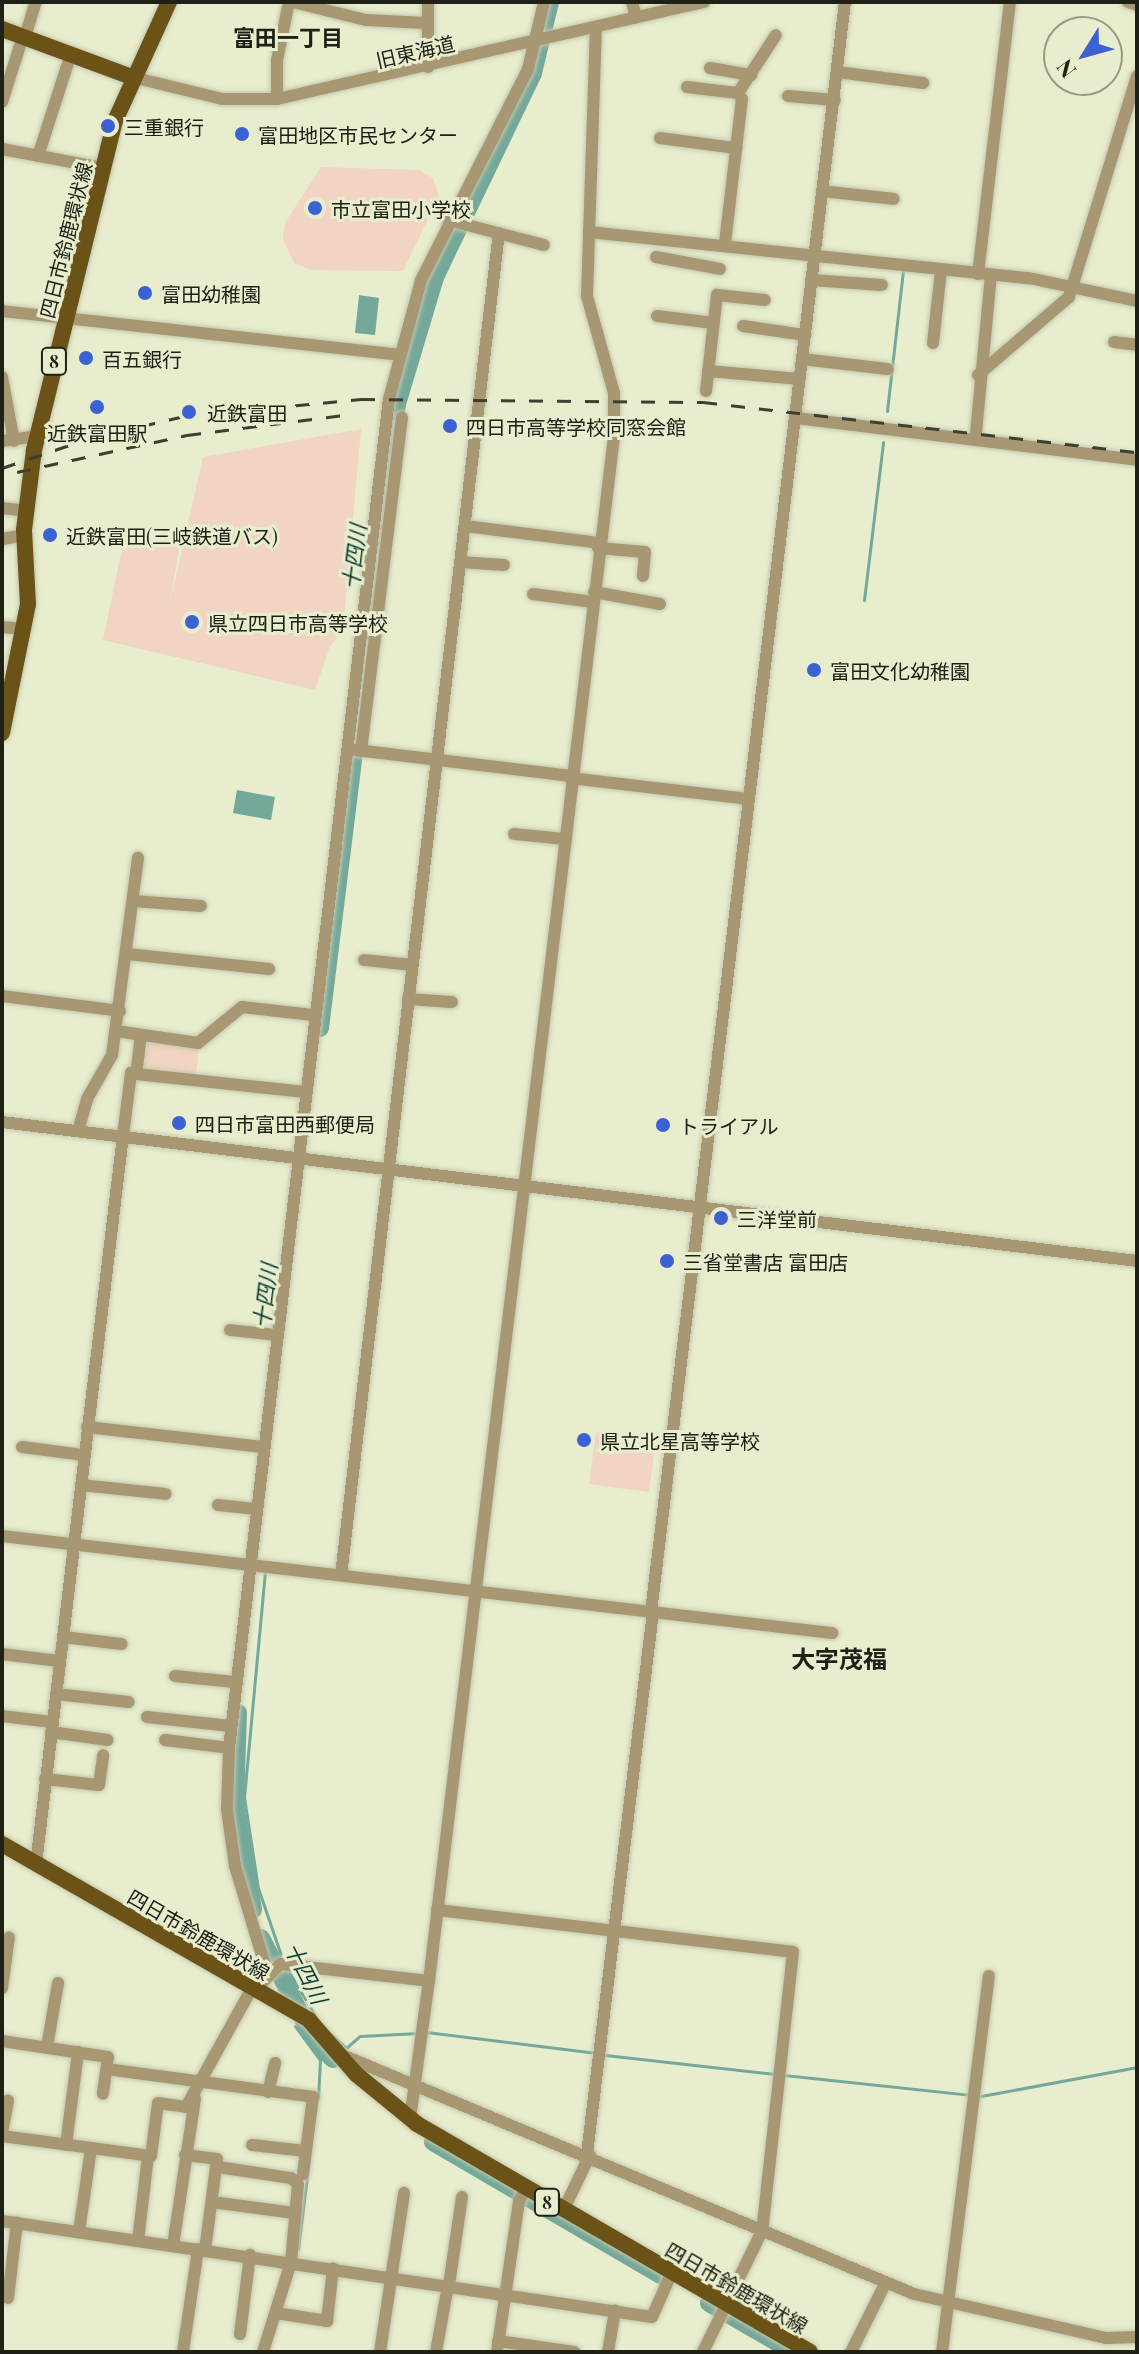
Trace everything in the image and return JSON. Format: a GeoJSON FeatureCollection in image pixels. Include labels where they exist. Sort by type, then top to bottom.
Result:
{"type":"FeatureCollection","features":[{"type":"Feature","properties":{"kind":"main road","name":"四日市鈴鹿環状線"},"geometry":{"type":"LineString","coordinates":[[2,733],[28,604],[25,511],[66,316],[103,168],[132,77],[169,2]]}},
{"type":"Feature","properties":{"kind":"main road"},"geometry":{"type":"LineString","coordinates":[[2,29],[132,77]]}},
{"type":"Feature","properties":{"kind":"main road","name":"四日市鈴鹿環状線"},"geometry":{"type":"LineString","coordinates":[[2,1844],[302,2018],[410,2119],[523,2193],[563,2211],[670,2277],[810,2352]]}},
{"type":"Feature","properties":{"kind":"street"},"geometry":{"type":"LineString","coordinates":[[2,102],[36,2]]}},
{"type":"Feature","properties":{"kind":"street"},"geometry":{"type":"LineString","coordinates":[[277,99],[277,60],[291,2],[366,20],[426,23]]}},
{"type":"Feature","properties":{"kind":"street"},"geometry":{"type":"LineString","coordinates":[[428,2],[428,67]]}},
{"type":"Feature","properties":{"kind":"street"},"geometry":{"type":"LineString","coordinates":[[353,750],[398,355],[421,280],[454,223],[541,41],[544,2]]}},
{"type":"Feature","properties":{"kind":"street"},"geometry":{"type":"LineString","coordinates":[[632,2],[636,18]]}},
{"type":"Feature","properties":{"kind":"street","name":"旧東海道"},"geometry":{"type":"LineString","coordinates":[[132,77],[222,99],[277,99],[704,2]]}},
{"type":"Feature","properties":{"kind":"street"},"geometry":{"type":"LineString","coordinates":[[563,2211],[588,2155],[845,2]]}},
{"type":"Feature","properties":{"kind":"street"},"geometry":{"type":"LineString","coordinates":[[976,433],[984,275],[1010,2]]}},
{"type":"Feature","properties":{"kind":"street"},"geometry":{"type":"LineString","coordinates":[[1128,2],[1137,5]]}},
{"type":"Feature","properties":{"kind":"street"},"geometry":{"type":"LineString","coordinates":[[410,2119],[423,2033],[616,405],[587,296],[596,27]]}},
{"type":"Feature","properties":{"kind":"street"},"geometry":{"type":"LineString","coordinates":[[738,93],[776,35]]}},
{"type":"Feature","properties":{"kind":"street"},"geometry":{"type":"LineString","coordinates":[[38,156],[71,54]]}},
{"type":"Feature","properties":{"kind":"street"},"geometry":{"type":"LineString","coordinates":[[710,68],[751,75]]}},
{"type":"Feature","properties":{"kind":"street"},"geometry":{"type":"LineString","coordinates":[[837,72],[923,83]]}},
{"type":"Feature","properties":{"kind":"street"},"geometry":{"type":"LineString","coordinates":[[978,375],[1064,303],[1073,285],[1123,113],[1137,76]]}},
{"type":"Feature","properties":{"kind":"street"},"geometry":{"type":"LineString","coordinates":[[656,257],[720,271],[742,99],[738,93],[687,87]]}},
{"type":"Feature","properties":{"kind":"street"},"geometry":{"type":"LineString","coordinates":[[788,96],[835,100]]}},
{"type":"Feature","properties":{"kind":"street"},"geometry":{"type":"LineString","coordinates":[[1123,113],[1137,117]]}},
{"type":"Feature","properties":{"kind":"street"},"geometry":{"type":"LineString","coordinates":[[660,138],[736,148]]}},
{"type":"Feature","properties":{"kind":"street"},"geometry":{"type":"LineString","coordinates":[[2,149],[103,168]]}},
{"type":"Feature","properties":{"kind":"street"},"geometry":{"type":"LineString","coordinates":[[822,191],[894,199]]}},
{"type":"Feature","properties":{"kind":"street"},"geometry":{"type":"LineString","coordinates":[[454,223],[544,245]]}},
{"type":"Feature","properties":{"kind":"street"},"geometry":{"type":"LineString","coordinates":[[589,232],[724,244],[1073,285],[1137,301]]}},
{"type":"Feature","properties":{"kind":"street"},"geometry":{"type":"LineString","coordinates":[[341,1575],[499,233]]}},
{"type":"Feature","properties":{"kind":"street"},"geometry":{"type":"LineString","coordinates":[[933,343],[941,271]]}},
{"type":"Feature","properties":{"kind":"street"},"geometry":{"type":"LineString","coordinates":[[811,280],[882,285]]}},
{"type":"Feature","properties":{"kind":"street"},"geometry":{"type":"LineString","coordinates":[[706,391],[717,295],[765,300]]}},
{"type":"Feature","properties":{"kind":"street"},"geometry":{"type":"LineString","coordinates":[[2,311],[398,355]]}},
{"type":"Feature","properties":{"kind":"street"},"geometry":{"type":"LineString","coordinates":[[657,316],[714,323]]}},
{"type":"Feature","properties":{"kind":"street"},"geometry":{"type":"LineString","coordinates":[[743,326],[805,335]]}},
{"type":"Feature","properties":{"kind":"street"},"geometry":{"type":"LineString","coordinates":[[1114,342],[1137,345]]}},
{"type":"Feature","properties":{"kind":"street"},"geometry":{"type":"LineString","coordinates":[[802,359],[887,369]]}},
{"type":"Feature","properties":{"kind":"street"},"geometry":{"type":"LineString","coordinates":[[708,371],[800,379]]}},
{"type":"Feature","properties":{"kind":"street"},"geometry":{"type":"LineString","coordinates":[[2,377],[8,441],[39,436]]}},
{"type":"Feature","properties":{"kind":"street"},"geometry":{"type":"LineString","coordinates":[[267,1972],[235,1866],[227,1809],[229,1748],[235,1682],[253,1565],[255,1509],[313,1015],[402,418]]}},
{"type":"Feature","properties":{"kind":"street"},"geometry":{"type":"LineString","coordinates":[[796,418],[1137,460]]}},
{"type":"Feature","properties":{"kind":"street"},"geometry":{"type":"LineString","coordinates":[[2,508],[25,511]]}},
{"type":"Feature","properties":{"kind":"street"},"geometry":{"type":"LineString","coordinates":[[465,526],[645,552],[643,576]]}},
{"type":"Feature","properties":{"kind":"street"},"geometry":{"type":"LineString","coordinates":[[2,539],[24,535]]}},
{"type":"Feature","properties":{"kind":"street"},"geometry":{"type":"LineString","coordinates":[[460,562],[504,565]]}},
{"type":"Feature","properties":{"kind":"street"},"geometry":{"type":"LineString","coordinates":[[533,594],[660,604]]}},
{"type":"Feature","properties":{"kind":"street"},"geometry":{"type":"LineString","coordinates":[[2,627],[24,629]]}},
{"type":"Feature","properties":{"kind":"street"},"geometry":{"type":"LineString","coordinates":[[353,750],[748,799]]}},
{"type":"Feature","properties":{"kind":"street"},"geometry":{"type":"LineString","coordinates":[[514,834],[564,839]]}},
{"type":"Feature","properties":{"kind":"street"},"geometry":{"type":"LineString","coordinates":[[78,1131],[87,1099],[112,1055],[138,858]]}},
{"type":"Feature","properties":{"kind":"street"},"geometry":{"type":"LineString","coordinates":[[133,901],[201,906]]}},
{"type":"Feature","properties":{"kind":"street"},"geometry":{"type":"LineString","coordinates":[[127,954],[269,969]]}},
{"type":"Feature","properties":{"kind":"street"},"geometry":{"type":"LineString","coordinates":[[364,960],[412,965]]}},
{"type":"Feature","properties":{"kind":"street"},"geometry":{"type":"LineString","coordinates":[[2,996],[120,1011]]}},
{"type":"Feature","properties":{"kind":"street"},"geometry":{"type":"LineString","coordinates":[[408,999],[452,1002]]}},
{"type":"Feature","properties":{"kind":"street"},"geometry":{"type":"LineString","coordinates":[[116,1031],[198,1043],[242,1007],[313,1015]]}},
{"type":"Feature","properties":{"kind":"street"},"geometry":{"type":"LineString","coordinates":[[136,1074],[141,1035]]}},
{"type":"Feature","properties":{"kind":"street"},"geometry":{"type":"LineString","coordinates":[[36,1864],[131,1073],[305,1092]]}},
{"type":"Feature","properties":{"kind":"street"},"geometry":{"type":"LineString","coordinates":[[2,1122],[1137,1261]]}},
{"type":"Feature","properties":{"kind":"street"},"geometry":{"type":"LineString","coordinates":[[230,1330],[277,1335]]}},
{"type":"Feature","properties":{"kind":"street"},"geometry":{"type":"LineString","coordinates":[[87,1427],[263,1447]]}},
{"type":"Feature","properties":{"kind":"street"},"geometry":{"type":"LineString","coordinates":[[22,1447],[84,1455]]}},
{"type":"Feature","properties":{"kind":"street"},"geometry":{"type":"LineString","coordinates":[[81,1485],[166,1494]]}},
{"type":"Feature","properties":{"kind":"street"},"geometry":{"type":"LineString","coordinates":[[218,1505],[255,1509]]}},
{"type":"Feature","properties":{"kind":"street"},"geometry":{"type":"LineString","coordinates":[[2,1536],[832,1633]]}},
{"type":"Feature","properties":{"kind":"street"},"geometry":{"type":"LineString","coordinates":[[63,1637],[122,1644]]}},
{"type":"Feature","properties":{"kind":"street"},"geometry":{"type":"LineString","coordinates":[[2,1654],[59,1661]]}},
{"type":"Feature","properties":{"kind":"street"},"geometry":{"type":"LineString","coordinates":[[175,1676],[235,1682]]}},
{"type":"Feature","properties":{"kind":"street"},"geometry":{"type":"LineString","coordinates":[[56,1694],[129,1702]]}},
{"type":"Feature","properties":{"kind":"street"},"geometry":{"type":"LineString","coordinates":[[2,1716],[107,1740]]}},
{"type":"Feature","properties":{"kind":"street"},"geometry":{"type":"LineString","coordinates":[[147,1717],[231,1726]]}},
{"type":"Feature","properties":{"kind":"street"},"geometry":{"type":"LineString","coordinates":[[165,1740],[229,1748]]}},
{"type":"Feature","properties":{"kind":"street"},"geometry":{"type":"LineString","coordinates":[[45,1779],[99,1785],[103,1755]]}},
{"type":"Feature","properties":{"kind":"street"},"geometry":{"type":"LineString","coordinates":[[437,1910],[793,1952],[762,2231],[703,2352]]}},
{"type":"Feature","properties":{"kind":"street"},"geometry":{"type":"LineString","coordinates":[[2,1988],[9,1937]]}},
{"type":"Feature","properties":{"kind":"street"},"geometry":{"type":"LineString","coordinates":[[158,2103],[186,2107],[197,2083],[254,1989],[267,1972],[280,1964],[429,1981]]}},
{"type":"Feature","properties":{"kind":"street"},"geometry":{"type":"LineString","coordinates":[[942,2352],[989,1976]]}},
{"type":"Feature","properties":{"kind":"street"},"geometry":{"type":"LineString","coordinates":[[47,2047],[58,1983]]}},
{"type":"Feature","properties":{"kind":"street"},"geometry":{"type":"LineString","coordinates":[[2,2041],[108,2057],[103,2094]]}},
{"type":"Feature","properties":{"kind":"street"},"geometry":{"type":"LineString","coordinates":[[66,2145],[78,2052]]}},
{"type":"Feature","properties":{"kind":"street"},"geometry":{"type":"LineString","coordinates":[[335,2052],[417,2082],[885,2284],[950,2304],[1106,2338],[1137,2337]]}},
{"type":"Feature","properties":{"kind":"street"},"geometry":{"type":"LineString","coordinates":[[268,2092],[275,2063]]}},
{"type":"Feature","properties":{"kind":"street"},"geometry":{"type":"LineString","coordinates":[[107,2069],[313,2097],[303,2174]]}},
{"type":"Feature","properties":{"kind":"street"},"geometry":{"type":"LineString","coordinates":[[138,2241],[161,2077]]}},
{"type":"Feature","properties":{"kind":"street"},"geometry":{"type":"LineString","coordinates":[[173,2246],[197,2083]]}},
{"type":"Feature","properties":{"kind":"street"},"geometry":{"type":"LineString","coordinates":[[8,2101],[2,2134],[148,2156]]}},
{"type":"Feature","properties":{"kind":"street"},"geometry":{"type":"LineString","coordinates":[[252,2145],[306,2151]]}},
{"type":"Feature","properties":{"kind":"street"},"geometry":{"type":"LineString","coordinates":[[79,2232],[91,2149]]}},
{"type":"Feature","properties":{"kind":"street"},"geometry":{"type":"LineString","coordinates":[[183,2352],[218,2167],[217,2159],[185,2155]]}},
{"type":"Feature","properties":{"kind":"street"},"geometry":{"type":"LineString","coordinates":[[218,2167],[294,2179],[298,2188],[294,2213],[295,2262],[263,2352]]}},
{"type":"Feature","properties":{"kind":"street"},"geometry":{"type":"LineString","coordinates":[[380,2352],[404,2193]]}},
{"type":"Feature","properties":{"kind":"street"},"geometry":{"type":"LineString","coordinates":[[523,2193],[498,2347],[574,2352]]}},
{"type":"Feature","properties":{"kind":"street"},"geometry":{"type":"LineString","coordinates":[[436,2352],[462,2197]]}},
{"type":"Feature","properties":{"kind":"street"},"geometry":{"type":"LineString","coordinates":[[212,2202],[294,2213]]}},
{"type":"Feature","properties":{"kind":"street"},"geometry":{"type":"LineString","coordinates":[[2,2221],[654,2316],[670,2277]]}},
{"type":"Feature","properties":{"kind":"street"},"geometry":{"type":"LineString","coordinates":[[8,2298],[17,2223]]}},
{"type":"Feature","properties":{"kind":"street"},"geometry":{"type":"LineString","coordinates":[[240,2334],[250,2255]]}},
{"type":"Feature","properties":{"kind":"street"},"geometry":{"type":"LineString","coordinates":[[279,2314],[327,2321],[333,2268]]}},
{"type":"Feature","properties":{"kind":"street"},"geometry":{"type":"LineString","coordinates":[[851,2352],[885,2284]]}},
{"type":"Feature","properties":{"kind":"street"},"geometry":{"type":"LineString","coordinates":[[608,2352],[615,2311]]}},
{"type":"Feature","properties":{"kind":"shaded area"},"geometry":{"type":"Polygon","coordinates":[[[321,167],[419,170],[433,178],[439,196],[403,271],[312,270],[294,263],[283,239],[285,223],[321,167]]]}},
{"type":"Feature","properties":{"kind":"shaded area"},"geometry":{"type":"Polygon","coordinates":[[[361,429],[343,631],[330,646],[315,690],[103,640],[125,534],[180,545],[169,607],[203,457],[361,429]]]}},
{"type":"Feature","properties":{"kind":"shaded area"},"geometry":{"type":"Polygon","coordinates":[[[148,1042],[199,1048],[196,1076],[143,1070],[148,1042]]]}},
{"type":"Feature","properties":{"kind":"shaded area"},"geometry":{"type":"Polygon","coordinates":[[[596,1432],[656,1440],[649,1492],[589,1484],[596,1432]]]}},
{"type":"Feature","properties":{"kind":"water"},"geometry":{"type":"Polygon","coordinates":[[[359,295],[379,298],[375,335],[355,333],[359,295]]]}},
{"type":"Feature","properties":{"kind":"water"},"geometry":{"type":"Polygon","coordinates":[[[237,790],[275,797],[271,820],[233,813],[237,790]]]}},
{"type":"Feature","properties":{"kind":"waterway","name":"十四川"},"geometry":{"type":"LineString","coordinates":[[320,1028],[397,404],[435,277],[533,73],[550,2]]}},
{"type":"Feature","properties":{"kind":"waterway"},"geometry":{"type":"LineString","coordinates":[[887,411],[903,271]]}},
{"type":"Feature","properties":{"kind":"waterway"},"geometry":{"type":"LineString","coordinates":[[864,600],[883,442]]}},
{"type":"Feature","properties":{"kind":"waterway"},"geometry":{"type":"LineString","coordinates":[[265,1571],[244,1797],[258,1888],[281,1955]]}},
{"type":"Feature","properties":{"kind":"waterway","name":"十四川"},"geometry":{"type":"LineString","coordinates":[[238,1713],[235,1805],[253,1909]]}},
{"type":"Feature","properties":{"kind":"waterway","name":"十四川"},"geometry":{"type":"LineString","coordinates":[[261,1938],[312,2036],[333,2059]]}},
{"type":"Feature","properties":{"kind":"waterway"},"geometry":{"type":"LineString","coordinates":[[289,1972],[314,2014]]}},
{"type":"Feature","properties":{"kind":"waterway","name":"十四川"},"geometry":{"type":"LineString","coordinates":[[287,1992],[290,2002]]}},
{"type":"Feature","properties":{"kind":"waterway"},"geometry":{"type":"LineString","coordinates":[[295,2026],[320,2060],[318,2098]]}},
{"type":"Feature","properties":{"kind":"waterway"},"geometry":{"type":"LineString","coordinates":[[426,2032],[597,2053]]}},
{"type":"Feature","properties":{"kind":"waterway"},"geometry":{"type":"LineString","coordinates":[[332,2035],[346,2048],[360,2036],[418,2033]]}},
{"type":"Feature","properties":{"kind":"waterway"},"geometry":{"type":"LineString","coordinates":[[605,2055],[775,2074]]}},
{"type":"Feature","properties":{"kind":"waterway"},"geometry":{"type":"LineString","coordinates":[[981,2096],[1137,2067]]}},
{"type":"Feature","properties":{"kind":"waterway"},"geometry":{"type":"LineString","coordinates":[[784,2075],[970,2095]]}},
{"type":"Feature","properties":{"kind":"waterway","name":"十四川"},"geometry":{"type":"LineString","coordinates":[[433,2142],[666,2278]]}},
{"type":"Feature","properties":{"kind":"waterway"},"geometry":{"type":"LineString","coordinates":[[298,2249],[307,2177]]}},
{"type":"Feature","properties":{"kind":"waterway","name":"十四川"},"geometry":{"type":"LineString","coordinates":[[709,2303],[794,2352]]}},
{"type":"Feature","properties":{"kind":"railway"},"geometry":{"type":"LineString","coordinates":[[2,468],[87,439],[184,416],[361,399],[703,402],[1137,452]]}},
{"type":"Feature","properties":{"kind":"railway"},"geometry":{"type":"LineString","coordinates":[[17,472],[187,435],[350,414]]}},
{"type":"Feature","properties":{"kind":"place","name":"三重銀行"},"geometry":{"type":"Point","coordinates":[108,126]}},
{"type":"Feature","properties":{"kind":"place","name":"富田地区市民センター"},"geometry":{"type":"Point","coordinates":[242,134]}},
{"type":"Feature","properties":{"kind":"place","name":"市立富田小学校"},"geometry":{"type":"Point","coordinates":[315,208]}},
{"type":"Feature","properties":{"kind":"place","name":"富田幼稚園"},"geometry":{"type":"Point","coordinates":[145,293]}},
{"type":"Feature","properties":{"kind":"place","name":"百五銀行"},"geometry":{"type":"Point","coordinates":[86,358]}},
{"type":"Feature","properties":{"kind":"place","name":"近鉄富田駅"},"geometry":{"type":"Point","coordinates":[97,407]}},
{"type":"Feature","properties":{"kind":"place","name":"近鉄富田"},"geometry":{"type":"Point","coordinates":[189,412]}},
{"type":"Feature","properties":{"kind":"place","name":"四日市高等学校同窓会館"},"geometry":{"type":"Point","coordinates":[450,426]}},
{"type":"Feature","properties":{"kind":"place","name":"近鉄富田(三岐鉄道バス)"},"geometry":{"type":"Point","coordinates":[50,535]}},
{"type":"Feature","properties":{"kind":"place","name":"県立四日市高等学校"},"geometry":{"type":"Point","coordinates":[192,622]}},
{"type":"Feature","properties":{"kind":"place","name":"富田文化幼稚園"},"geometry":{"type":"Point","coordinates":[814,670]}},
{"type":"Feature","properties":{"kind":"place","name":"四日市富田西郵便局"},"geometry":{"type":"Point","coordinates":[179,1123]}},
{"type":"Feature","properties":{"kind":"place","name":"トライアル"},"geometry":{"type":"Point","coordinates":[663,1125]}},
{"type":"Feature","properties":{"kind":"place","name":"三洋堂前"},"geometry":{"type":"Point","coordinates":[721,1218]}},
{"type":"Feature","properties":{"kind":"place","name":"三省堂書店 富田店"},"geometry":{"type":"Point","coordinates":[667,1261]}},
{"type":"Feature","properties":{"kind":"place","name":"県立北星高等学校"},"geometry":{"type":"Point","coordinates":[584,1440]}},
{"type":"Feature","properties":{"kind":"district","name":"富田一丁目"},"geometry":{"type":"Point","coordinates":[288,38]}},
{"type":"Feature","properties":{"kind":"district","name":"大字茂福"},"geometry":{"type":"Point","coordinates":[839,1659]}}]}
